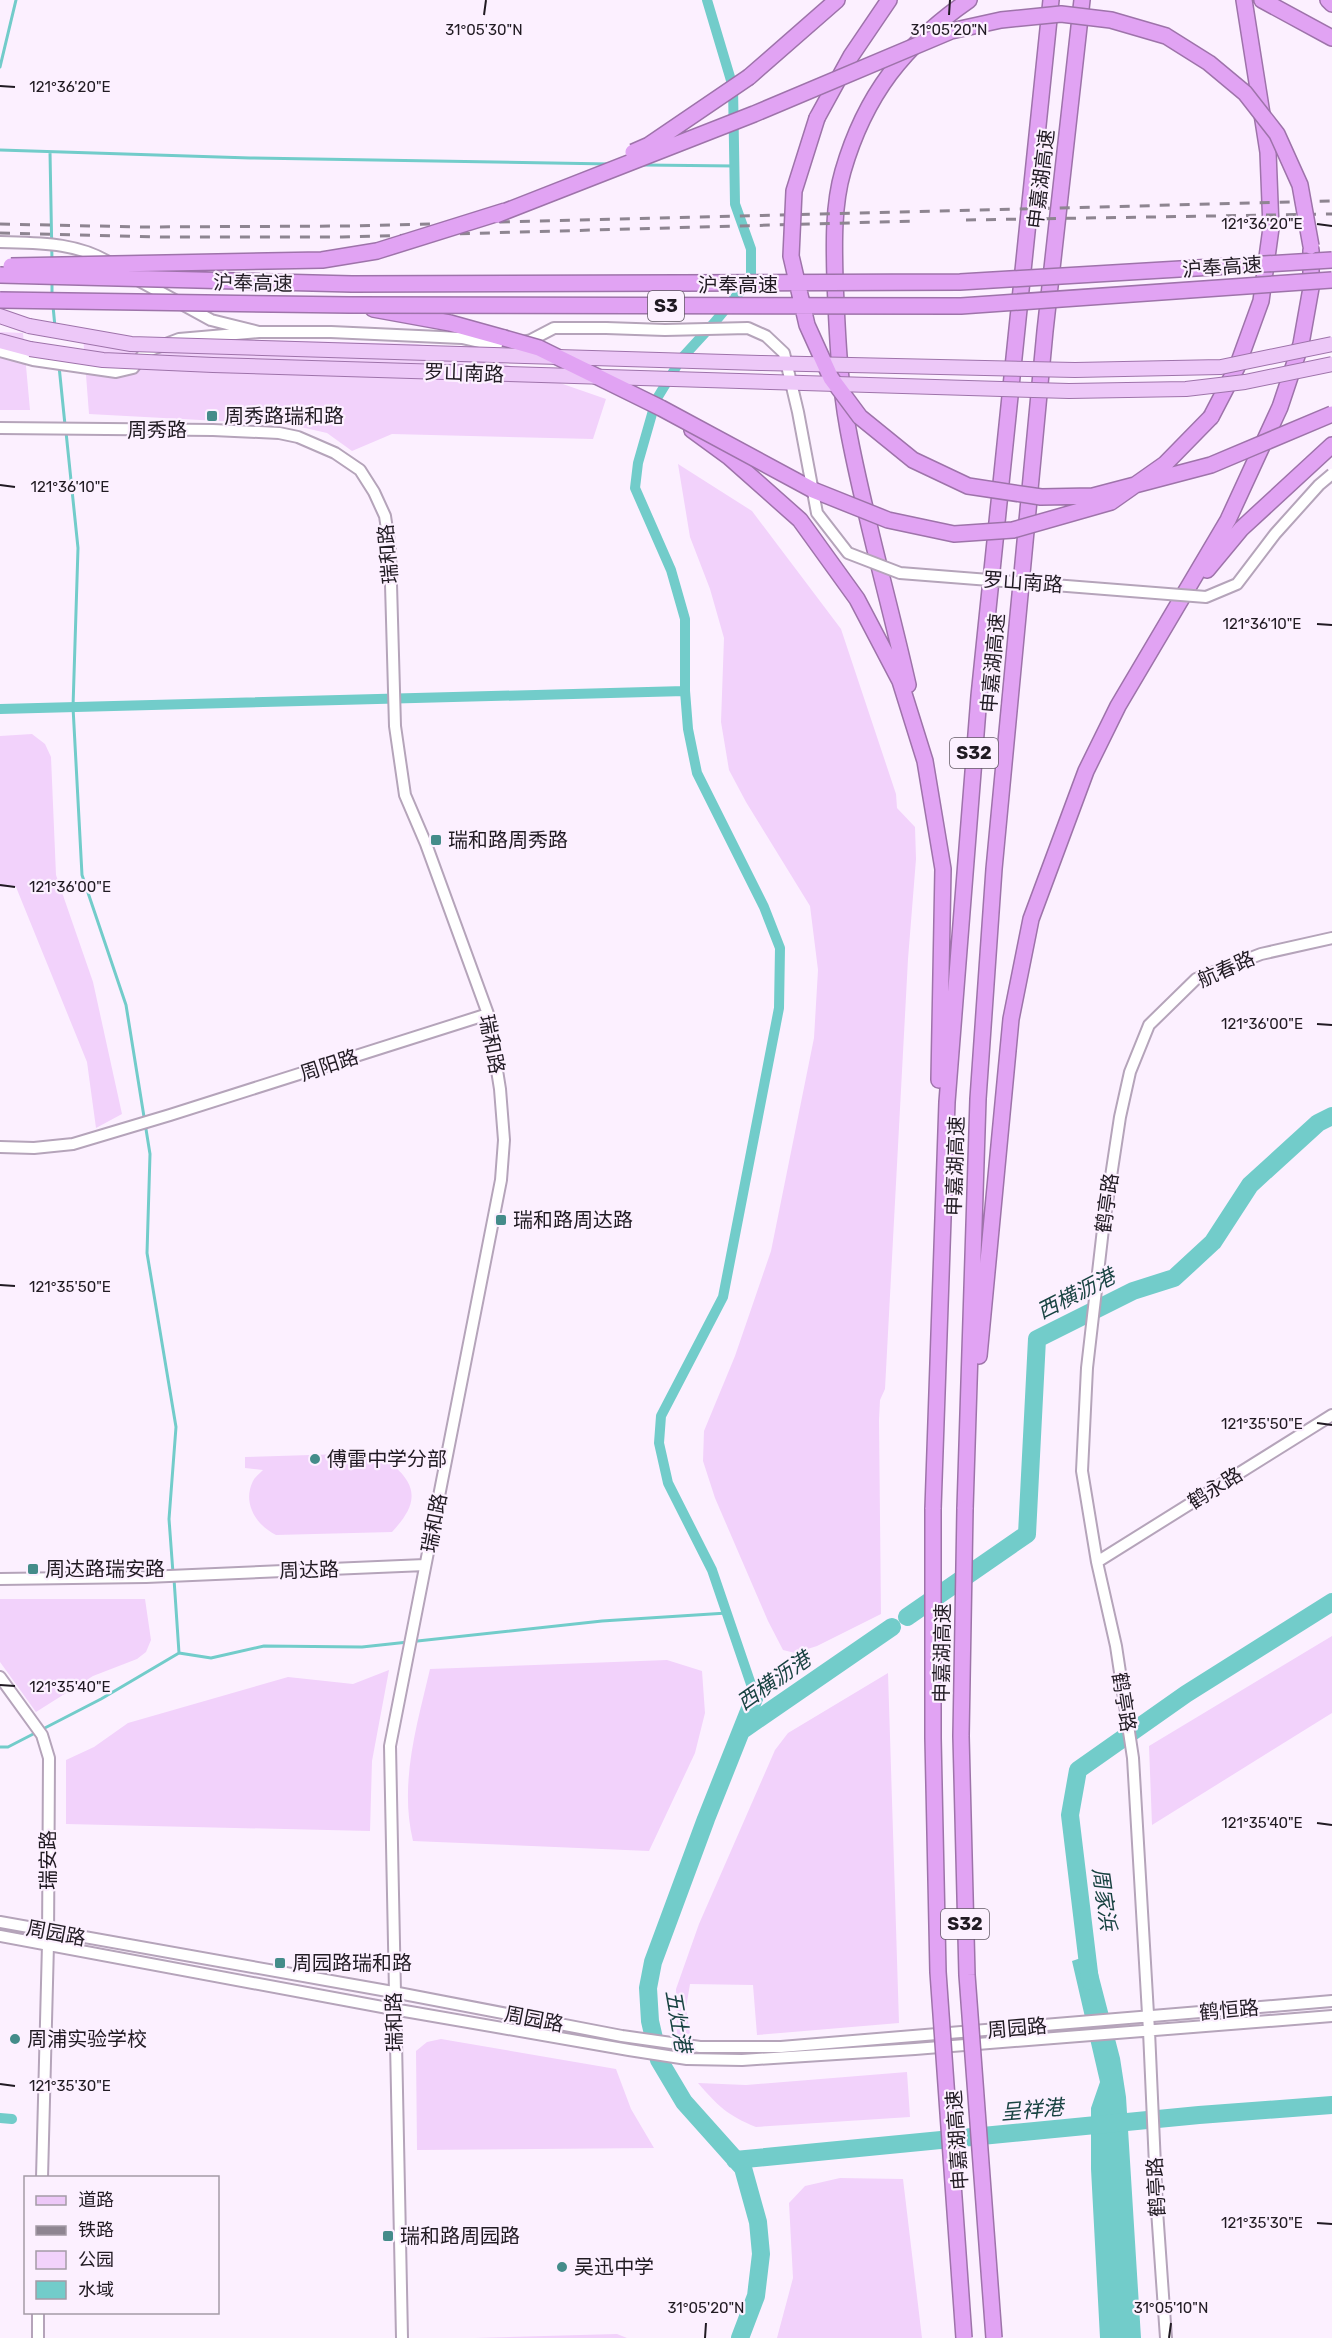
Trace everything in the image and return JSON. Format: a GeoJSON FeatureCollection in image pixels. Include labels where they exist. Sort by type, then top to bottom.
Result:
{"type":"FeatureCollection","features":[{"type":"Feature","properties":{"kind":"highway"},"geometry":{"type":"LineString","coordinates":[[496,215],[649,145],[749,77],[837,0]]}},
{"type":"Feature","properties":{"kind":"highway"},"geometry":{"type":"LineString","coordinates":[[889,0],[850,56],[817,118],[794,191],[791,256],[807,325],[831,378],[860,417],[913,460],[968,486],[1041,497],[1093,496],[1211,465],[1332,414]]}},
{"type":"Feature","properties":{"kind":"highway"},"geometry":{"type":"LineString","coordinates":[[933,1509],[943,869],[926,761],[848,427],[836,324],[834,235],[842,173],[874,96],[904,54],[941,19],[969,0]]}},
{"type":"Feature","properties":{"kind":"highway","name":"申嘉湖高速"},"geometry":{"type":"LineString","coordinates":[[964,2338],[939,1972],[933,1738],[933,1509],[948,1090],[979,696],[1051,0]]}},
{"type":"Feature","properties":{"kind":"highway","name":"申嘉湖高速"},"geometry":{"type":"LineString","coordinates":[[994,2338],[967,1976],[961,1736],[965,1509],[978,1099],[994,869],[1044,343],[1082,0]]}},
{"type":"Feature","properties":{"kind":"highway"},"geometry":{"type":"LineString","coordinates":[[349,305],[450,323],[539,348],[661,408],[813,490],[888,520],[954,534],[1013,530],[1111,502],[1165,464],[1211,417],[1237,367],[1261,301],[1271,228],[1268,152],[1244,0]]}},
{"type":"Feature","properties":{"kind":"highway"},"geometry":{"type":"LineString","coordinates":[[1262,0],[1332,38]]}},
{"type":"Feature","properties":{"kind":"highway"},"geometry":{"type":"LineString","coordinates":[[1328,0],[1332,4]]}},
{"type":"Feature","properties":{"kind":"highway"},"geometry":{"type":"LineString","coordinates":[[0,267],[322,260],[377,251],[496,215],[732,123],[951,31],[1001,20],[1061,14],[1111,20],[1166,36],[1209,63],[1245,93],[1277,134],[1300,185],[1311,246],[1311,288],[1301,344],[1280,406],[1228,520],[1118,706],[1086,771],[1031,919],[1011,1018],[965,1509]]}},
{"type":"Feature","properties":{"kind":"highway","name":"沪奉高速"},"geometry":{"type":"LineString","coordinates":[[0,275],[352,284],[960,282],[1332,260]]}},
{"type":"Feature","properties":{"kind":"highway","name":"沪奉高速"},"geometry":{"type":"LineString","coordinates":[[0,300],[349,305],[961,306],[1332,280]]}},
{"type":"Feature","properties":{"kind":"highway"},"geometry":{"type":"LineString","coordinates":[[661,408],[729,457],[800,520],[857,599],[900,681],[926,761]]}},
{"type":"Feature","properties":{"kind":"highway"},"geometry":{"type":"LineString","coordinates":[[1158,640],[1202,576],[1241,529],[1332,445]]}},
{"type":"Feature","properties":{"kind":"main road","name":"罗山南路"},"geometry":{"type":"LineString","coordinates":[[0,316],[29,326],[131,344],[737,363],[1075,370],[1221,367],[1332,344]]}},
{"type":"Feature","properties":{"kind":"main road","name":"罗山南路"},"geometry":{"type":"LineString","coordinates":[[0,341],[30,349],[104,360],[1069,391],[1186,389],[1245,382],[1332,364]]}},
{"type":"Feature","properties":{"kind":"street","name":"罗山南路"},"geometry":{"type":"LineString","coordinates":[[0,242],[64,245],[96,254],[160,294],[211,321],[259,332]]}},
{"type":"Feature","properties":{"kind":"street","name":"罗山南路"},"geometry":{"type":"LineString","coordinates":[[0,351],[33,360],[116,372],[133,368],[145,352],[179,339],[259,332],[332,332],[462,338],[501,347],[531,340],[554,328],[664,330],[748,328],[766,336],[784,353],[817,513],[849,553],[900,573],[1206,597],[1237,584],[1275,534],[1319,485],[1332,474]]}},
{"type":"Feature","properties":{"kind":"street","name":"周秀路"},"geometry":{"type":"LineString","coordinates":[[0,428],[213,430],[279,433],[298,436],[335,453]]}},
{"type":"Feature","properties":{"kind":"street","name":"瑞和路"},"geometry":{"type":"LineString","coordinates":[[335,453],[360,470],[385,516],[390,549],[395,726],[405,795],[434,865],[488,1014],[500,1089],[504,1140],[501,1180],[390,1746],[393,2009],[402,2338]]}},
{"type":"Feature","properties":{"kind":"street","name":"航春路"},"geometry":{"type":"LineString","coordinates":[[1130,1072],[1149,1025],[1196,979],[1261,954],[1332,938]]}},
{"type":"Feature","properties":{"kind":"street","name":"周阳路"},"geometry":{"type":"LineString","coordinates":[[0,1148],[34,1148],[73,1144],[488,1014]]}},
{"type":"Feature","properties":{"kind":"street","name":"鹤亭路"},"geometry":{"type":"LineString","coordinates":[[1130,1072],[1120,1117],[1087,1368],[1082,1472],[1116,1646],[1133,1758],[1166,2338]]}},
{"type":"Feature","properties":{"kind":"street","name":"鹤永路"},"geometry":{"type":"LineString","coordinates":[[1098,1562],[1332,1415]]}},
{"type":"Feature","properties":{"kind":"street","name":"周达路"},"geometry":{"type":"LineString","coordinates":[[0,1579],[146,1577],[425,1565]]}},
{"type":"Feature","properties":{"kind":"street","name":"瑞安路"},"geometry":{"type":"LineString","coordinates":[[0,1677],[42,1735],[49,1758],[48,1944],[42,2176]]}},
{"type":"Feature","properties":{"kind":"street","name":"周园路"},"geometry":{"type":"LineString","coordinates":[[0,1922],[393,1992],[622,2036],[726,2049],[781,2047],[1125,2019]]}},
{"type":"Feature","properties":{"kind":"street","name":"周园路"},"geometry":{"type":"LineString","coordinates":[[0,1936],[393,2009],[687,2059],[742,2061],[1127,2032]]}},
{"type":"Feature","properties":{"kind":"street","name":"鹤恒路"},"geometry":{"type":"LineString","coordinates":[[1125,2019],[1332,2001]]}},
{"type":"Feature","properties":{"kind":"street","name":"鹤恒路"},"geometry":{"type":"LineString","coordinates":[[1127,2032],[1332,2016]]}},
{"type":"Feature","properties":{"kind":"street"},"geometry":{"type":"LineString","coordinates":[[38,2314],[38,2338]]}},
{"type":"Feature","properties":{"kind":"green space"},"geometry":{"type":"Polygon","coordinates":[[[0,332],[23,333],[30,410],[0,410],[0,332]]]}},
{"type":"Feature","properties":{"kind":"green space"},"geometry":{"type":"Polygon","coordinates":[[[83,336],[417,344],[476,354],[606,399],[593,439],[392,434],[352,451],[327,433],[292,425],[89,414],[83,336]]]}},
{"type":"Feature","properties":{"kind":"green space"},"geometry":{"type":"Polygon","coordinates":[[[678,464],[752,511],[841,629],[896,794],[897,808],[915,827],[916,859],[908,959],[885,1389],[880,1400],[879,1420],[881,1614],[817,1646],[795,1653],[783,1650],[768,1621],[715,1498],[703,1461],[704,1431],[735,1356],[771,1251],[814,1038],[818,970],[810,906],[729,770],[721,722],[724,638],[710,589],[690,537],[678,464]]]}},
{"type":"Feature","properties":{"kind":"green space"},"geometry":{"type":"Polygon","coordinates":[[[32,734],[45,744],[51,757],[56,875],[93,982],[122,1114],[96,1128],[87,1062],[16,887],[0,887],[0,736],[32,734]]]}},
{"type":"Feature","properties":{"kind":"green space"},"geometry":{"type":"Polygon","coordinates":[[[408,1452],[407,1462],[394,1466],[408,1483],[411,1499],[405,1515],[392,1532],[276,1535],[262,1525],[250,1505],[250,1489],[253,1481],[263,1470],[245,1468],[245,1457],[408,1452]]]}},
{"type":"Feature","properties":{"kind":"green space"},"geometry":{"type":"Polygon","coordinates":[[[0,1599],[145,1599],[151,1640],[146,1652],[137,1659],[93,1676],[36,1712],[0,1662],[0,1599]]]}},
{"type":"Feature","properties":{"kind":"green space"},"geometry":{"type":"Polygon","coordinates":[[[1332,1636],[1332,1713],[1152,1825],[1149,1746],[1332,1636]]]}},
{"type":"Feature","properties":{"kind":"green space"},"geometry":{"type":"Polygon","coordinates":[[[667,1660],[702,1671],[705,1713],[695,1753],[649,1851],[413,1841],[408,1798],[411,1754],[430,1669],[667,1660]]]}},
{"type":"Feature","properties":{"kind":"green space"},"geometry":{"type":"Polygon","coordinates":[[[389,1670],[372,1761],[370,1831],[66,1824],[66,1760],[94,1747],[128,1723],[288,1677],[353,1684],[389,1670]]]}},
{"type":"Feature","properties":{"kind":"green space"},"geometry":{"type":"Polygon","coordinates":[[[888,1673],[899,2023],[757,2035],[753,1985],[690,1984],[686,2008],[690,2034],[677,2035],[676,1989],[699,1924],[775,1750],[788,1733],[888,1673]]]}},
{"type":"Feature","properties":{"kind":"green space"},"geometry":{"type":"Polygon","coordinates":[[[441,2039],[616,2069],[631,2109],[654,2148],[417,2150],[416,2051],[427,2042],[441,2039]]]}},
{"type":"Feature","properties":{"kind":"green space"},"geometry":{"type":"Polygon","coordinates":[[[907,2072],[910,2117],[756,2127],[738,2119],[724,2109],[698,2083],[746,2085],[907,2072]]]}},
{"type":"Feature","properties":{"kind":"green space"},"geometry":{"type":"Polygon","coordinates":[[[840,2178],[903,2179],[922,2338],[777,2338],[793,2278],[789,2203],[805,2186],[840,2178]]]}},
{"type":"Feature","properties":{"kind":"green space"},"geometry":{"type":"Polygon","coordinates":[[[617,2334],[627,2338],[474,2338],[617,2334]]]}},
{"type":"Feature","properties":{"kind":"water"},"geometry":{"type":"Polygon","coordinates":[[[1093,1954],[1120,2058],[1126,2097],[1141,2338],[1100,2338],[1091,2169],[1091,2108],[1100,2082],[1072,1961],[1093,1954]]]}},
{"type":"Feature","properties":{"kind":"waterway"},"geometry":{"type":"LineString","coordinates":[[0,67],[16,0]]}},
{"type":"Feature","properties":{"kind":"waterway"},"geometry":{"type":"LineString","coordinates":[[707,0],[733,87],[735,204],[751,249],[751,278],[681,359],[656,400],[638,463],[635,488],[671,570],[685,619],[685,691],[688,729],[697,773],[764,907],[780,948],[779,1008],[723,1297],[661,1416],[659,1443],[668,1483],[712,1570],[755,1696]]}},
{"type":"Feature","properties":{"kind":"waterway"},"geometry":{"type":"LineString","coordinates":[[0,150],[250,158],[610,164]]}},
{"type":"Feature","properties":{"kind":"waterway"},"geometry":{"type":"LineString","coordinates":[[50,152],[52,261]]}},
{"type":"Feature","properties":{"kind":"waterway"},"geometry":{"type":"LineString","coordinates":[[644,165],[735,166]]}},
{"type":"Feature","properties":{"kind":"waterway"},"geometry":{"type":"LineString","coordinates":[[52,282],[52,297]]}},
{"type":"Feature","properties":{"kind":"waterway"},"geometry":{"type":"LineString","coordinates":[[53,306],[55,327]]}},
{"type":"Feature","properties":{"kind":"waterway"},"geometry":{"type":"LineString","coordinates":[[59,366],[65,425]]}},
{"type":"Feature","properties":{"kind":"waterway"},"geometry":{"type":"LineString","coordinates":[[66,432],[78,548],[73,707],[82,875],[126,1005],[150,1154],[147,1253],[176,1427],[169,1519],[173,1573]]}},
{"type":"Feature","properties":{"kind":"waterway"},"geometry":{"type":"LineString","coordinates":[[0,709],[685,691]]}},
{"type":"Feature","properties":{"kind":"waterway","name":"西横沥港"},"geometry":{"type":"LineString","coordinates":[[907,1617],[1027,1534],[1037,1339],[1133,1291],[1174,1278],[1213,1242],[1250,1185],[1318,1123],[1332,1116]]}},
{"type":"Feature","properties":{"kind":"waterway"},"geometry":{"type":"LineString","coordinates":[[174,1579],[179,1653]]}},
{"type":"Feature","properties":{"kind":"waterway","name":"周家浜"},"geometry":{"type":"LineString","coordinates":[[1090,1981],[1070,1815],[1078,1770],[1186,1694],[1332,1602]]}},
{"type":"Feature","properties":{"kind":"waterway"},"geometry":{"type":"LineString","coordinates":[[0,1747],[8,1747],[101,1699],[179,1653],[211,1658],[264,1646],[362,1647],[602,1621],[727,1613]]}},
{"type":"Feature","properties":{"kind":"waterway","name":"西横沥港"},"geometry":{"type":"LineString","coordinates":[[741,1731],[892,1627]]}},
{"type":"Feature","properties":{"kind":"waterway","name":"五灶港"},"geometry":{"type":"LineString","coordinates":[[740,2338],[756,2296],[761,2254],[758,2222],[743,2168],[684,2102],[659,2060],[650,2021],[648,1988],[653,1962],[755,1696]]}},
{"type":"Feature","properties":{"kind":"waterway","name":"呈祥港"},"geometry":{"type":"LineString","coordinates":[[735,2160],[1199,2115],[1332,2105]]}},
{"type":"Feature","properties":{"kind":"waterway"},"geometry":{"type":"LineString","coordinates":[[0,2118],[12,2119]]}},
{"type":"Feature","properties":{"kind":"railway"},"geometry":{"type":"LineString","coordinates":[[0,224],[143,227],[347,226],[1332,201]]}},
{"type":"Feature","properties":{"kind":"railway"},"geometry":{"type":"LineString","coordinates":[[966,220],[1332,214]]}},
{"type":"Feature","properties":{"kind":"railway"},"geometry":{"type":"LineString","coordinates":[[0,233],[160,237],[342,237],[918,221]]}},
{"type":"Feature","properties":{"kind":"place","name":"周秀路瑞和路"},"geometry":{"type":"Point","coordinates":[212,416]}},
{"type":"Feature","properties":{"kind":"place","name":"瑞和路周秀路"},"geometry":{"type":"Point","coordinates":[436,840]}},
{"type":"Feature","properties":{"kind":"place","name":"瑞和路周达路"},"geometry":{"type":"Point","coordinates":[501,1220]}},
{"type":"Feature","properties":{"kind":"place","name":"傅雷中学分部"},"geometry":{"type":"Point","coordinates":[315,1459]}},
{"type":"Feature","properties":{"kind":"place","name":"周达路瑞安路"},"geometry":{"type":"Point","coordinates":[33,1569]}},
{"type":"Feature","properties":{"kind":"place","name":"周园路瑞和路"},"geometry":{"type":"Point","coordinates":[280,1963]}},
{"type":"Feature","properties":{"kind":"place","name":"周浦实验学校"},"geometry":{"type":"Point","coordinates":[15,2039]}},
{"type":"Feature","properties":{"kind":"place","name":"瑞和路周园路"},"geometry":{"type":"Point","coordinates":[388,2236]}},
{"type":"Feature","properties":{"kind":"place","name":"吴迅中学"},"geometry":{"type":"Point","coordinates":[562,2267]}}]}
